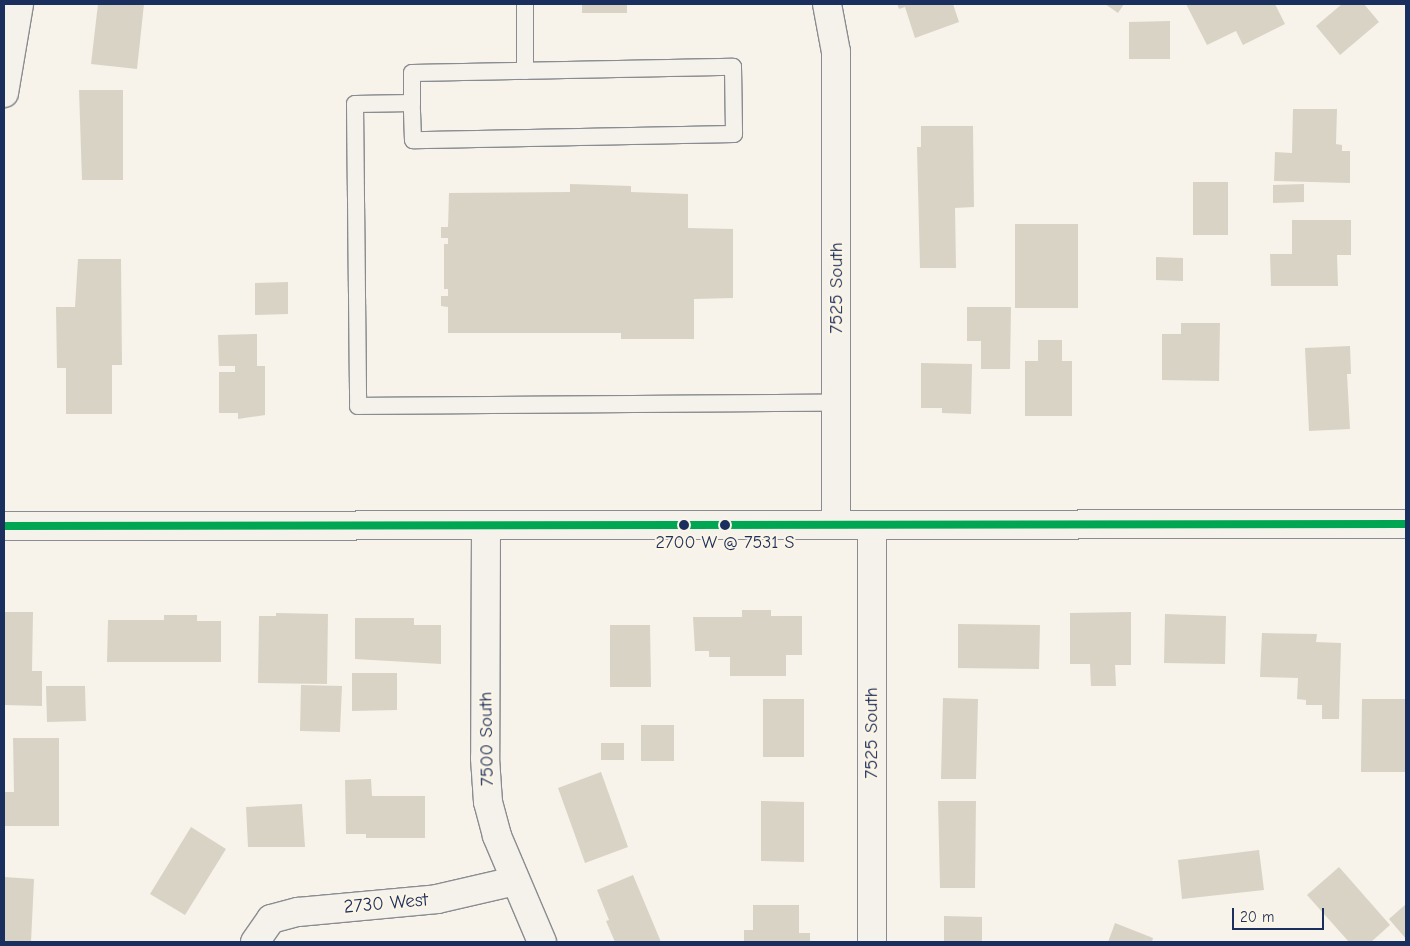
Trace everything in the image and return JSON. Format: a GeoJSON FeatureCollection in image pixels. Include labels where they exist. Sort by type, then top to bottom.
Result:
{"type":"FeatureCollection","features":[{"type":"Feature","properties":{"kind":"street"},"geometry":{"type":"LineString","coordinates":[[4,92],[19,4]]}},
{"type":"Feature","properties":{"kind":"street","name":"7525 South"},"geometry":{"type":"LineString","coordinates":[[827,4],[836,52],[836,525]]}},
{"type":"Feature","properties":{"kind":"street"},"geometry":{"type":"LineString","coordinates":[[4,526],[1406,524]]}},
{"type":"Feature","properties":{"kind":"street","name":"7525 South"},"geometry":{"type":"LineString","coordinates":[[872,525],[872,942]]}},
{"type":"Feature","properties":{"kind":"street","name":"7500 South"},"geometry":{"type":"LineString","coordinates":[[486,526],[485,758],[488,802],[497,836],[542,942]]}},
{"type":"Feature","properties":{"kind":"street","name":"2730 West"},"geometry":{"type":"LineString","coordinates":[[258,936],[271,919],[298,912],[437,900],[515,880]]}},
{"type":"Feature","properties":{"kind":"lane"},"geometry":{"type":"LineString","coordinates":[[525,4],[525,71]]}},
{"type":"Feature","properties":{"kind":"lane"},"geometry":{"type":"LineString","coordinates":[[733,67],[734,134],[413,140],[412,104],[412,73],[733,67]]}},
{"type":"Feature","properties":{"kind":"lane"},"geometry":{"type":"LineString","coordinates":[[412,104],[355,104],[358,406],[837,403]]}},
{"type":"Feature","properties":{"kind":"building"},"geometry":{"type":"Polygon","coordinates":[[[98,4],[144,4],[137,69],[91,64],[98,4]]]}},
{"type":"Feature","properties":{"kind":"building"},"geometry":{"type":"Polygon","coordinates":[[[582,4],[627,4],[627,13],[582,13],[582,4]]]}},
{"type":"Feature","properties":{"kind":"building"},"geometry":{"type":"Polygon","coordinates":[[[897,4],[953,4],[959,22],[915,38],[905,7],[899,9],[897,4]]]}},
{"type":"Feature","properties":{"kind":"building"},"geometry":{"type":"Polygon","coordinates":[[[1105,4],[1124,4],[1118,13],[1105,4]]]}},
{"type":"Feature","properties":{"kind":"building"},"geometry":{"type":"Polygon","coordinates":[[[1186,4],[1275,4],[1285,24],[1243,45],[1236,31],[1207,45],[1186,4]]]}},
{"type":"Feature","properties":{"kind":"building"},"geometry":{"type":"Polygon","coordinates":[[[1342,4],[1364,4],[1379,22],[1340,55],[1316,26],[1342,4]]]}},
{"type":"Feature","properties":{"kind":"building"},"geometry":{"type":"Polygon","coordinates":[[[1170,21],[1170,59],[1129,59],[1129,22],[1170,21]]]}},
{"type":"Feature","properties":{"kind":"building"},"geometry":{"type":"Polygon","coordinates":[[[79,90],[123,90],[123,180],[82,180],[79,90]]]}},
{"type":"Feature","properties":{"kind":"building"},"geometry":{"type":"Polygon","coordinates":[[[1293,109],[1337,109],[1336,144],[1342,145],[1342,151],[1350,151],[1350,183],[1274,181],[1275,152],[1292,153],[1293,109]]]}},
{"type":"Feature","properties":{"kind":"building"},"geometry":{"type":"Polygon","coordinates":[[[921,126],[973,126],[974,207],[955,208],[956,268],[920,268],[917,147],[921,147],[921,126]]]}},
{"type":"Feature","properties":{"kind":"building"},"geometry":{"type":"Polygon","coordinates":[[[1193,182],[1228,182],[1228,235],[1193,235],[1193,182]]]}},
{"type":"Feature","properties":{"kind":"building"},"geometry":{"type":"Polygon","coordinates":[[[570,184],[631,186],[631,192],[688,194],[688,228],[733,229],[733,298],[694,299],[694,339],[621,339],[621,333],[448,333],[448,307],[441,306],[441,296],[448,296],[448,289],[444,289],[444,244],[448,244],[448,238],[441,238],[441,227],[448,227],[449,193],[570,192],[570,184]]]}},
{"type":"Feature","properties":{"kind":"building"},"geometry":{"type":"Polygon","coordinates":[[[1304,184],[1304,202],[1273,203],[1273,185],[1304,184]]]}},
{"type":"Feature","properties":{"kind":"building"},"geometry":{"type":"Polygon","coordinates":[[[1292,220],[1351,220],[1351,255],[1337,255],[1338,286],[1271,286],[1270,254],[1292,254],[1292,220]]]}},
{"type":"Feature","properties":{"kind":"building"},"geometry":{"type":"Polygon","coordinates":[[[1015,224],[1078,224],[1078,308],[1015,308],[1015,224]]]}},
{"type":"Feature","properties":{"kind":"building"},"geometry":{"type":"Polygon","coordinates":[[[1156,257],[1183,258],[1183,281],[1156,280],[1156,257]]]}},
{"type":"Feature","properties":{"kind":"building"},"geometry":{"type":"Polygon","coordinates":[[[78,259],[121,259],[122,365],[112,365],[112,414],[66,414],[66,368],[57,368],[56,307],[75,307],[78,259]]]}},
{"type":"Feature","properties":{"kind":"building"},"geometry":{"type":"Polygon","coordinates":[[[288,282],[288,314],[255,315],[255,283],[288,282]]]}},
{"type":"Feature","properties":{"kind":"building"},"geometry":{"type":"Polygon","coordinates":[[[967,307],[1011,307],[1010,369],[981,369],[981,341],[967,341],[967,307]]]}},
{"type":"Feature","properties":{"kind":"building"},"geometry":{"type":"Polygon","coordinates":[[[1181,323],[1220,323],[1219,381],[1162,380],[1162,334],[1181,334],[1181,323]]]}},
{"type":"Feature","properties":{"kind":"building"},"geometry":{"type":"Polygon","coordinates":[[[257,334],[257,366],[265,366],[265,415],[238,419],[238,413],[219,413],[219,372],[235,372],[235,366],[219,366],[218,335],[257,334]]]}},
{"type":"Feature","properties":{"kind":"building"},"geometry":{"type":"Polygon","coordinates":[[[1038,340],[1062,340],[1062,361],[1072,361],[1072,416],[1025,416],[1025,361],[1038,361],[1038,340]]]}},
{"type":"Feature","properties":{"kind":"building"},"geometry":{"type":"Polygon","coordinates":[[[1350,346],[1351,374],[1347,374],[1350,429],[1309,431],[1305,348],[1350,346]]]}},
{"type":"Feature","properties":{"kind":"building"},"geometry":{"type":"Polygon","coordinates":[[[921,363],[972,364],[971,414],[942,413],[942,408],[921,408],[921,363]]]}},
{"type":"Feature","properties":{"kind":"building"},"geometry":{"type":"Polygon","coordinates":[[[742,610],[771,610],[771,616],[802,616],[802,655],[786,655],[786,676],[730,676],[730,657],[709,657],[709,651],[695,651],[693,617],[742,617],[742,610]]]}},
{"type":"Feature","properties":{"kind":"building"},"geometry":{"type":"Polygon","coordinates":[[[4,612],[33,612],[32,671],[42,671],[42,706],[4,705],[4,612]]]}},
{"type":"Feature","properties":{"kind":"building"},"geometry":{"type":"Polygon","coordinates":[[[1131,612],[1131,665],[1115,665],[1116,686],[1091,686],[1090,664],[1070,664],[1070,613],[1131,612]]]}},
{"type":"Feature","properties":{"kind":"building"},"geometry":{"type":"Polygon","coordinates":[[[276,613],[328,614],[327,684],[258,683],[259,616],[276,616],[276,613]]]}},
{"type":"Feature","properties":{"kind":"building"},"geometry":{"type":"Polygon","coordinates":[[[1165,614],[1226,616],[1225,664],[1164,663],[1165,614]]]}},
{"type":"Feature","properties":{"kind":"building"},"geometry":{"type":"Polygon","coordinates":[[[164,615],[197,615],[197,621],[221,621],[221,662],[107,662],[108,620],[164,620],[164,615]]]}},
{"type":"Feature","properties":{"kind":"building"},"geometry":{"type":"Polygon","coordinates":[[[355,618],[414,618],[414,625],[441,625],[441,664],[355,659],[355,618]]]}},
{"type":"Feature","properties":{"kind":"building"},"geometry":{"type":"Polygon","coordinates":[[[958,624],[1040,625],[1039,669],[958,668],[958,624]]]}},
{"type":"Feature","properties":{"kind":"building"},"geometry":{"type":"Polygon","coordinates":[[[610,625],[650,625],[651,687],[610,687],[610,625]]]}},
{"type":"Feature","properties":{"kind":"building"},"geometry":{"type":"Polygon","coordinates":[[[1262,633],[1317,634],[1316,642],[1341,643],[1339,719],[1322,719],[1322,705],[1306,705],[1306,700],[1297,699],[1298,678],[1260,677],[1262,633]]]}},
{"type":"Feature","properties":{"kind":"building"},"geometry":{"type":"Polygon","coordinates":[[[352,673],[397,673],[397,710],[352,711],[352,673]]]}},
{"type":"Feature","properties":{"kind":"building"},"geometry":{"type":"Polygon","coordinates":[[[301,685],[342,686],[340,732],[300,731],[301,685]]]}},
{"type":"Feature","properties":{"kind":"building"},"geometry":{"type":"Polygon","coordinates":[[[46,686],[85,686],[86,721],[47,722],[46,686]]]}},
{"type":"Feature","properties":{"kind":"building"},"geometry":{"type":"Polygon","coordinates":[[[943,698],[978,699],[976,779],[941,779],[943,698]]]}},
{"type":"Feature","properties":{"kind":"building"},"geometry":{"type":"Polygon","coordinates":[[[763,699],[804,699],[804,757],[763,757],[763,699]]]}},
{"type":"Feature","properties":{"kind":"building"},"geometry":{"type":"Polygon","coordinates":[[[1362,699],[1406,699],[1406,772],[1361,772],[1362,699]]]}},
{"type":"Feature","properties":{"kind":"building"},"geometry":{"type":"Polygon","coordinates":[[[641,725],[674,725],[674,761],[641,761],[641,725]]]}},
{"type":"Feature","properties":{"kind":"building"},"geometry":{"type":"Polygon","coordinates":[[[13,738],[59,738],[59,826],[4,826],[4,792],[14,792],[13,738]]]}},
{"type":"Feature","properties":{"kind":"building"},"geometry":{"type":"Polygon","coordinates":[[[601,743],[624,743],[624,760],[601,760],[601,743]]]}},
{"type":"Feature","properties":{"kind":"building"},"geometry":{"type":"Polygon","coordinates":[[[601,772],[628,847],[585,863],[558,788],[601,772]]]}},
{"type":"Feature","properties":{"kind":"building"},"geometry":{"type":"Polygon","coordinates":[[[371,779],[372,796],[425,796],[425,838],[366,838],[366,834],[346,834],[345,780],[371,779]]]}},
{"type":"Feature","properties":{"kind":"building"},"geometry":{"type":"Polygon","coordinates":[[[761,801],[804,802],[804,862],[761,861],[761,801]]]}},
{"type":"Feature","properties":{"kind":"building"},"geometry":{"type":"Polygon","coordinates":[[[938,801],[976,801],[975,888],[940,888],[938,801]]]}},
{"type":"Feature","properties":{"kind":"building"},"geometry":{"type":"Polygon","coordinates":[[[302,804],[305,847],[248,847],[246,807],[302,804]]]}},
{"type":"Feature","properties":{"kind":"building"},"geometry":{"type":"Polygon","coordinates":[[[191,827],[226,849],[185,915],[150,894],[191,827]]]}},
{"type":"Feature","properties":{"kind":"building"},"geometry":{"type":"Polygon","coordinates":[[[1259,850],[1264,890],[1182,899],[1178,860],[1259,850]]]}},
{"type":"Feature","properties":{"kind":"building"},"geometry":{"type":"Polygon","coordinates":[[[1339,867],[1390,925],[1371,942],[1349,942],[1307,895],[1339,867]]]}},
{"type":"Feature","properties":{"kind":"building"},"geometry":{"type":"Polygon","coordinates":[[[633,875],[661,942],[615,942],[606,921],[609,920],[597,890],[633,875]]]}},
{"type":"Feature","properties":{"kind":"building"},"geometry":{"type":"Polygon","coordinates":[[[4,877],[34,879],[31,942],[4,942],[4,877]]]}},
{"type":"Feature","properties":{"kind":"building"},"geometry":{"type":"Polygon","coordinates":[[[1406,904],[1406,939],[1389,919],[1406,904]]]}},
{"type":"Feature","properties":{"kind":"building"},"geometry":{"type":"Polygon","coordinates":[[[753,905],[799,905],[799,933],[810,933],[810,942],[744,942],[744,930],[753,930],[753,905]]]}},
{"type":"Feature","properties":{"kind":"building"},"geometry":{"type":"Polygon","coordinates":[[[944,916],[982,917],[982,942],[944,942],[944,916]]]}},
{"type":"Feature","properties":{"kind":"building"},"geometry":{"type":"Polygon","coordinates":[[[1115,923],[1153,938],[1152,942],[1108,942],[1115,923]]]}},
{"type":"Feature","properties":{"kind":"transit line"},"geometry":{"type":"LineString","coordinates":[[4,526],[1406,524]]}},
{"type":"Feature","properties":{"kind":"place","name":"2700 W @ 7531 S"},"geometry":{"type":"Point","coordinates":[725,525]}}]}
